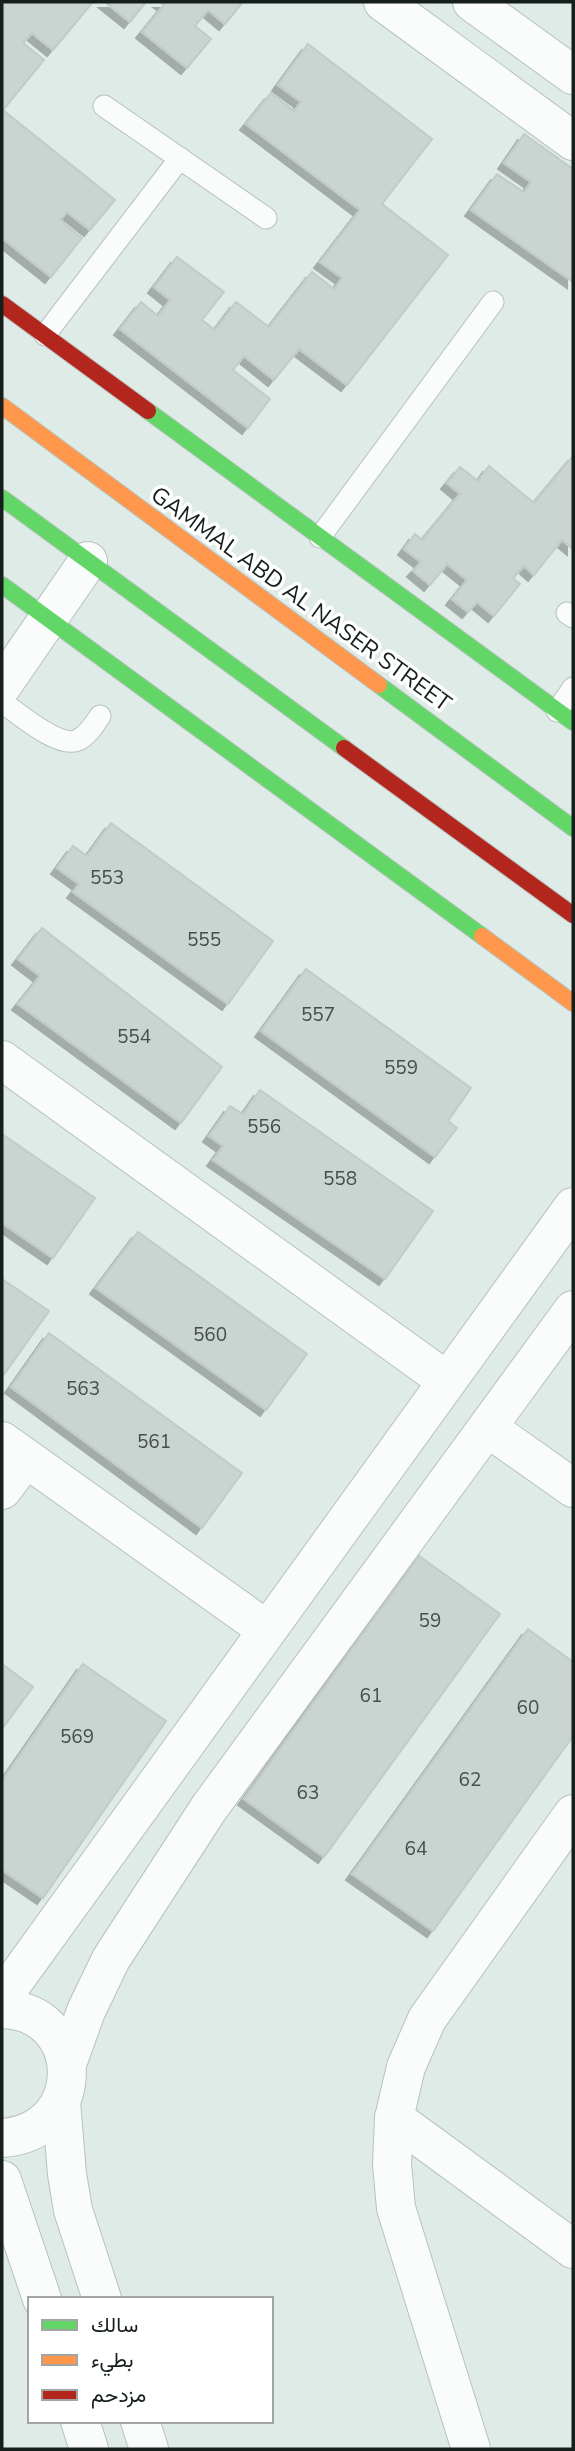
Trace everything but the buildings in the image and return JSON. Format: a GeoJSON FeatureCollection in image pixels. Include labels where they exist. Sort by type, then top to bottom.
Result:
{"type":"FeatureCollection","features":[{"type":"Feature","properties":{"kind":"main road"},"geometry":{"type":"LineString","coordinates":[[2,304],[565,717]]}},
{"type":"Feature","properties":{"kind":"main road","name":"GAMMAL ABD AL NASER STREET"},"geometry":{"type":"LineString","coordinates":[[2,406],[573,828]]}},
{"type":"Feature","properties":{"kind":"main road"},"geometry":{"type":"LineString","coordinates":[[2,498],[573,915]]}},
{"type":"Feature","properties":{"kind":"main road"},"geometry":{"type":"LineString","coordinates":[[2,585],[573,1003]]}},
{"type":"Feature","properties":{"kind":"street"},"geometry":{"type":"LineString","coordinates":[[383,2],[573,141]]}},
{"type":"Feature","properties":{"kind":"street"},"geometry":{"type":"LineString","coordinates":[[468,63],[486,12],[573,75]]}},
{"type":"Feature","properties":{"kind":"street"},"geometry":{"type":"LineString","coordinates":[[2,686],[88,561]]}},
{"type":"Feature","properties":{"kind":"street"},"geometry":{"type":"LineString","coordinates":[[2,1060],[447,1381]]}},
{"type":"Feature","properties":{"kind":"street"},"geometry":{"type":"LineString","coordinates":[[2,1998],[573,1207]]}},
{"type":"Feature","properties":{"kind":"street"},"geometry":{"type":"LineString","coordinates":[[67,2064],[86,2011],[111,1959],[209,1808],[573,1310]]}},
{"type":"Feature","properties":{"kind":"street"},"geometry":{"type":"LineString","coordinates":[[488,1428],[573,1488]]}},
{"type":"Feature","properties":{"kind":"street"},"geometry":{"type":"LineString","coordinates":[[2,1490],[14,1450],[267,1630]]}},
{"type":"Feature","properties":{"kind":"street"},"geometry":{"type":"LineString","coordinates":[[471,2449],[396,2208],[392,2164],[394,2118],[406,2067],[427,2019],[561,1858],[573,1814]]}},
{"type":"Feature","properties":{"kind":"street"},"geometry":{"type":"LineString","coordinates":[[2,2009],[33,2016],[50,2028],[61,2045],[67,2064],[67,2084],[61,2102],[50,2119],[35,2131],[2,2138]]}},
{"type":"Feature","properties":{"kind":"street"},"geometry":{"type":"LineString","coordinates":[[61,2102],[73,2210],[101,2297]]}},
{"type":"Feature","properties":{"kind":"street"},"geometry":{"type":"LineString","coordinates":[[394,2118],[573,2249]]}},
{"type":"Feature","properties":{"kind":"street"},"geometry":{"type":"LineString","coordinates":[[2,2180],[41,2297]]}},
{"type":"Feature","properties":{"kind":"street"},"geometry":{"type":"LineString","coordinates":[[81,2423],[89,2449]]}},
{"type":"Feature","properties":{"kind":"street"},"geometry":{"type":"LineString","coordinates":[[141,2423],[149,2449]]}},
{"type":"Feature","properties":{"kind":"lane"},"geometry":{"type":"LineString","coordinates":[[104,106],[265,218]]}},
{"type":"Feature","properties":{"kind":"lane"},"geometry":{"type":"LineString","coordinates":[[45,335],[180,158]]}},
{"type":"Feature","properties":{"kind":"lane"},"geometry":{"type":"LineString","coordinates":[[320,537],[493,302]]}},
{"type":"Feature","properties":{"kind":"lane"},"geometry":{"type":"LineString","coordinates":[[565,717],[573,688]]}},
{"type":"Feature","properties":{"kind":"lane"},"geometry":{"type":"LineString","coordinates":[[2,702],[63,741],[76,741],[88,733],[100,716]]}},
{"type":"Feature","properties":{"kind":"traffic: fast"},"geometry":{"type":"LineString","coordinates":[[148,411],[573,722]]}},
{"type":"Feature","properties":{"kind":"traffic: fast"},"geometry":{"type":"LineString","coordinates":[[2,498],[344,748]]}},
{"type":"Feature","properties":{"kind":"traffic: fast"},"geometry":{"type":"LineString","coordinates":[[2,585],[482,936]]}},
{"type":"Feature","properties":{"kind":"traffic: fast"},"geometry":{"type":"LineString","coordinates":[[379,685],[573,828]]}},
{"type":"Feature","properties":{"kind":"traffic: slow"},"geometry":{"type":"LineString","coordinates":[[2,406],[379,685]]}},
{"type":"Feature","properties":{"kind":"traffic: slow"},"geometry":{"type":"LineString","coordinates":[[482,936],[573,1003]]}},
{"type":"Feature","properties":{"kind":"traffic: jam"},"geometry":{"type":"LineString","coordinates":[[2,304],[148,411]]}},
{"type":"Feature","properties":{"kind":"traffic: jam"},"geometry":{"type":"LineString","coordinates":[[344,748],[573,915]]}}]}
